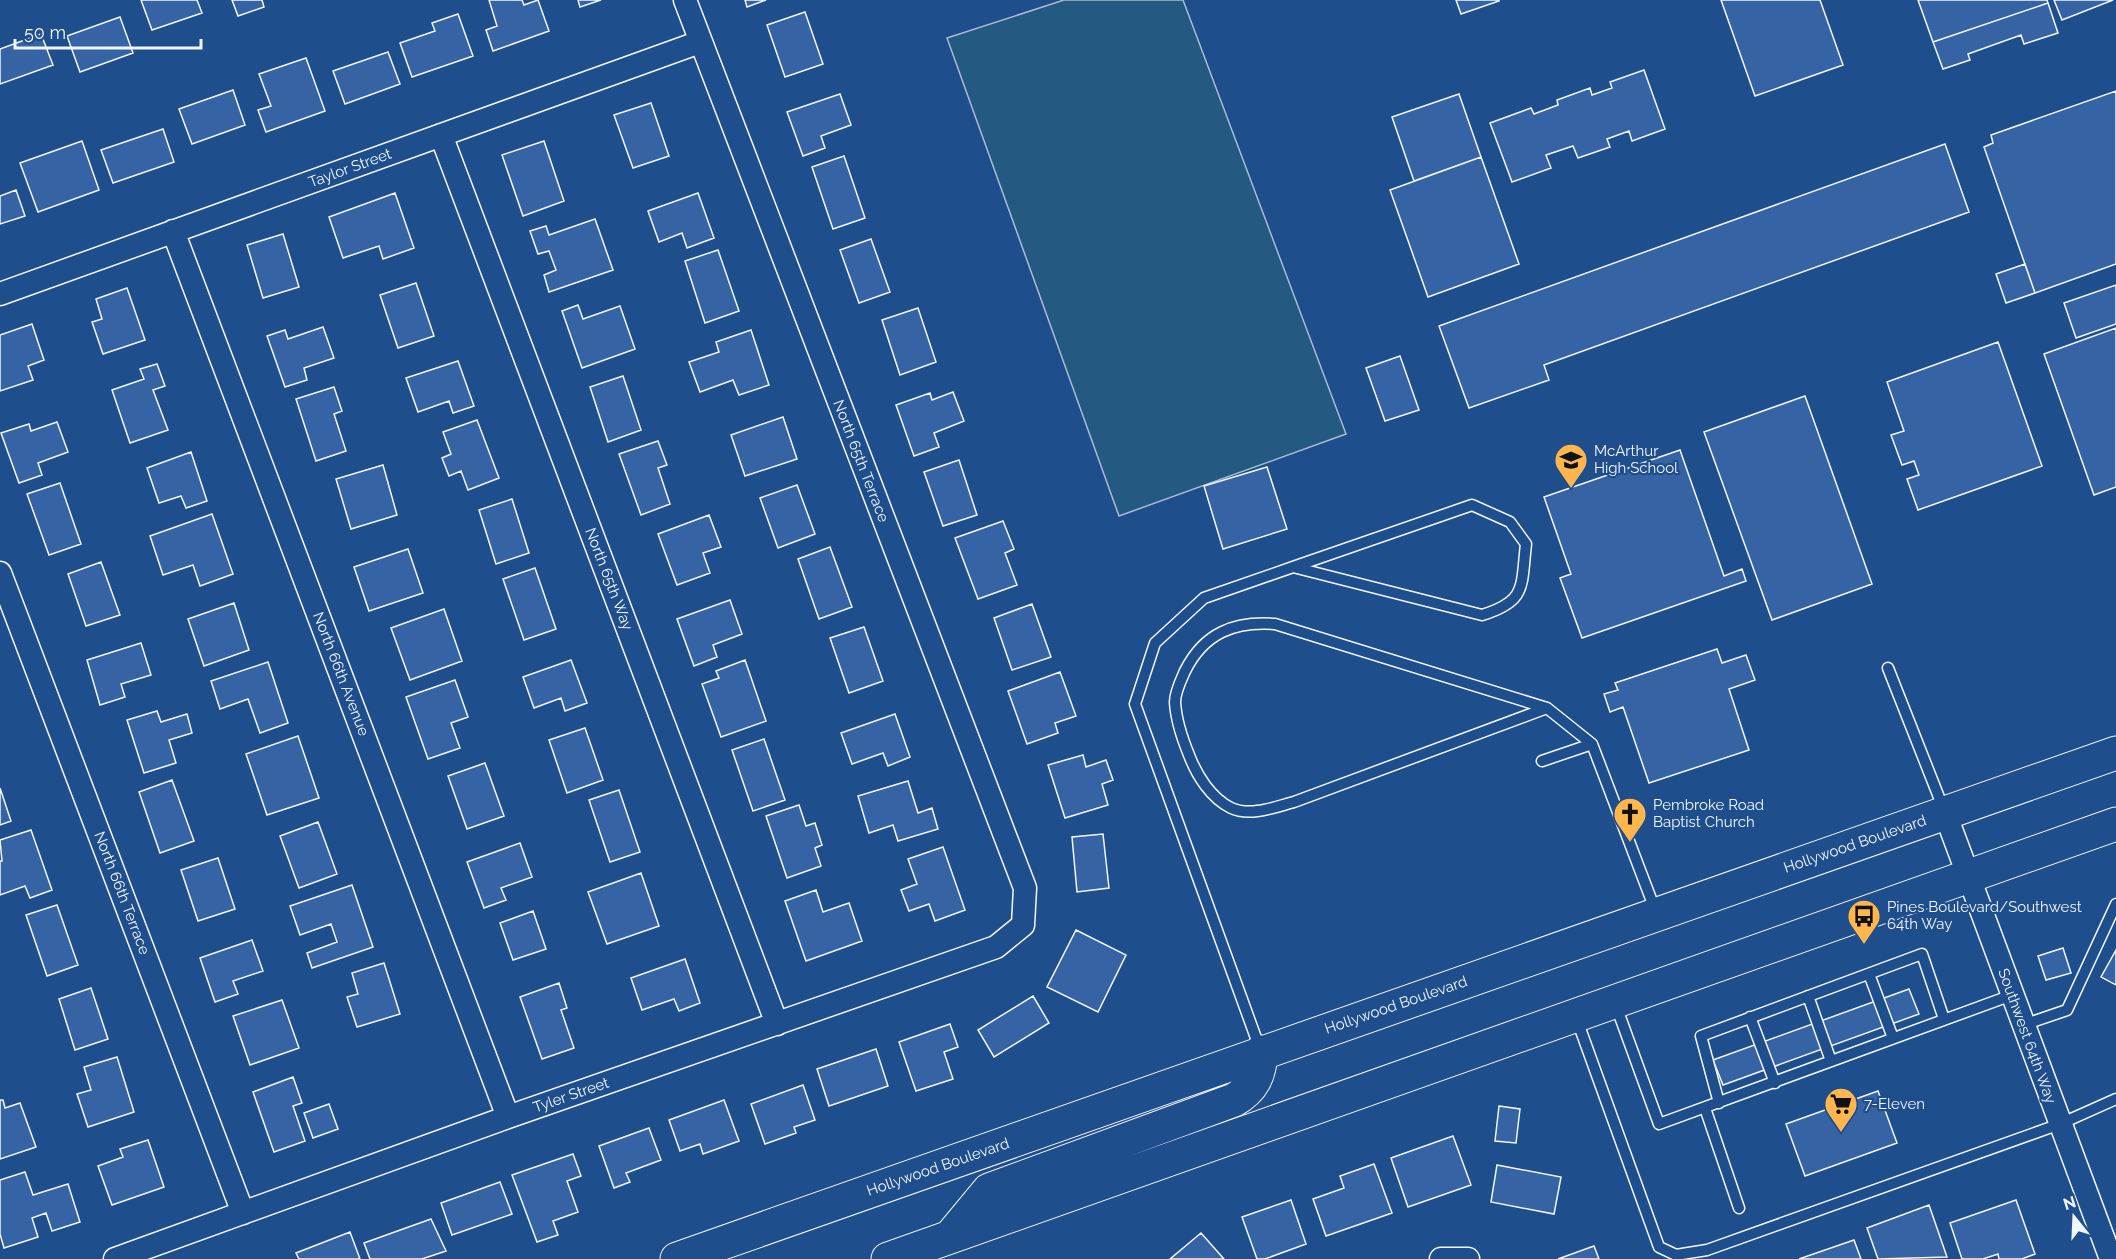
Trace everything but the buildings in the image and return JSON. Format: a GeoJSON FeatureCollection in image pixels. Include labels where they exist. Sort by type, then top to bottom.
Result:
{"type":"FeatureCollection","features":[{"type":"Feature","properties":{"kind":"highway","name":"Hollywood Boulevard"},"geometry":{"type":"LineString","coordinates":[[677,1259],[2116,753]]}},
{"type":"Feature","properties":{"kind":"highway"},"geometry":{"type":"LineString","coordinates":[[888,1259],[2116,825]]}},
{"type":"Feature","properties":{"kind":"highway"},"geometry":{"type":"LineString","coordinates":[[950,1237],[989,1190],[1234,1100],[1249,1091],[1261,1069],[1261,1052]]}},
{"type":"Feature","properties":{"kind":"street","name":"North 65th Terrace"},"geometry":{"type":"LineString","coordinates":[[685,0],[1025,888],[1023,925]]}},
{"type":"Feature","properties":{"kind":"street","name":"Taylor Street"},"geometry":{"type":"LineString","coordinates":[[0,294],[700,42]]}},
{"type":"Feature","properties":{"kind":"street","name":"North 65th Way"},"geometry":{"type":"LineString","coordinates":[[441,135],[777,1023]]}},
{"type":"Feature","properties":{"kind":"street","name":"North 66th Avenue"},"geometry":{"type":"LineString","coordinates":[[173,231],[508,1117]]}},
{"type":"Feature","properties":{"kind":"street","name":"North 66th Terrace"},"geometry":{"type":"LineString","coordinates":[[0,573],[243,1214]]}},
{"type":"Feature","properties":{"kind":"street","name":"Southwest 64th Way"},"geometry":{"type":"LineString","coordinates":[[1945,813],[2110,1259]]}},
{"type":"Feature","properties":{"kind":"street","name":"Tyler Street"},"geometry":{"type":"LineString","coordinates":[[115,1259],[508,1117],[996,947],[1023,925]]}},
{"type":"Feature","properties":{"kind":"street"},"geometry":{"type":"LineString","coordinates":[[1442,1259],[1468,1259]]}},
{"type":"Feature","properties":{"kind":"lane"},"geometry":{"type":"LineString","coordinates":[[1261,1052],[1135,704],[1155,643],[1204,598],[1293,567],[1472,505],[1510,522],[1526,544],[1521,591],[1504,608],[1482,615],[1293,567]]}},
{"type":"Feature","properties":{"kind":"lane"},"geometry":{"type":"LineString","coordinates":[[1547,708],[1294,802],[1259,812],[1232,809],[1213,794],[1195,772],[1180,732],[1175,700],[1181,678],[1193,655],[1209,639],[1229,627],[1252,622],[1275,624],[1547,708],[1592,744],[1657,914]]}},
{"type":"Feature","properties":{"kind":"lane"},"geometry":{"type":"LineString","coordinates":[[1888,668],[1945,813]]}},
{"type":"Feature","properties":{"kind":"lane"},"geometry":{"type":"LineString","coordinates":[[1542,761],[1592,744]]}},
{"type":"Feature","properties":{"kind":"lane"},"geometry":{"type":"LineString","coordinates":[[2024,1025],[2067,1010],[2116,904]]}},
{"type":"Feature","properties":{"kind":"lane"},"geometry":{"type":"LineString","coordinates":[[1719,1103],[1701,1036],[1750,1017],[1922,954],[1944,1019]]}},
{"type":"Feature","properties":{"kind":"lane"},"geometry":{"type":"LineString","coordinates":[[1869,974],[1893,1038]]}},
{"type":"Feature","properties":{"kind":"lane"},"geometry":{"type":"LineString","coordinates":[[1615,1002],[1659,1124],[2012,995]]}},
{"type":"Feature","properties":{"kind":"lane"},"geometry":{"type":"LineString","coordinates":[[1808,996],[1831,1061]]}},
{"type":"Feature","properties":{"kind":"lane"},"geometry":{"type":"LineString","coordinates":[[1575,1017],[1659,1247],[1676,1255],[1707,1250],[2060,1124],[2116,1098]]}},
{"type":"Feature","properties":{"kind":"lane"},"geometry":{"type":"LineString","coordinates":[[1750,1017],[1774,1083]]}},
{"type":"Feature","properties":{"kind":"lane"},"geometry":{"type":"LineString","coordinates":[[1705,1108],[1739,1208]]}},
{"type":"Feature","properties":{"kind":"shaded area"},"geometry":{"type":"Polygon","coordinates":[[[1064,0],[1183,0],[1346,434],[1119,516],[947,38],[1064,0]]]}},
{"type":"Feature","properties":{"kind":"place","name":"McArthur High School"},"geometry":{"type":"Point","coordinates":[1571,489]}},
{"type":"Feature","properties":{"kind":"place","name":"Pembroke Road Baptist Church"},"geometry":{"type":"Point","coordinates":[1630,843]}},
{"type":"Feature","properties":{"kind":"place","name":"Pines Boulevard/Southwest 64th Way"},"geometry":{"type":"Point","coordinates":[1864,945]}},
{"type":"Feature","properties":{"kind":"place","name":"7-Eleven"},"geometry":{"type":"Point","coordinates":[1841,1133]}}]}
